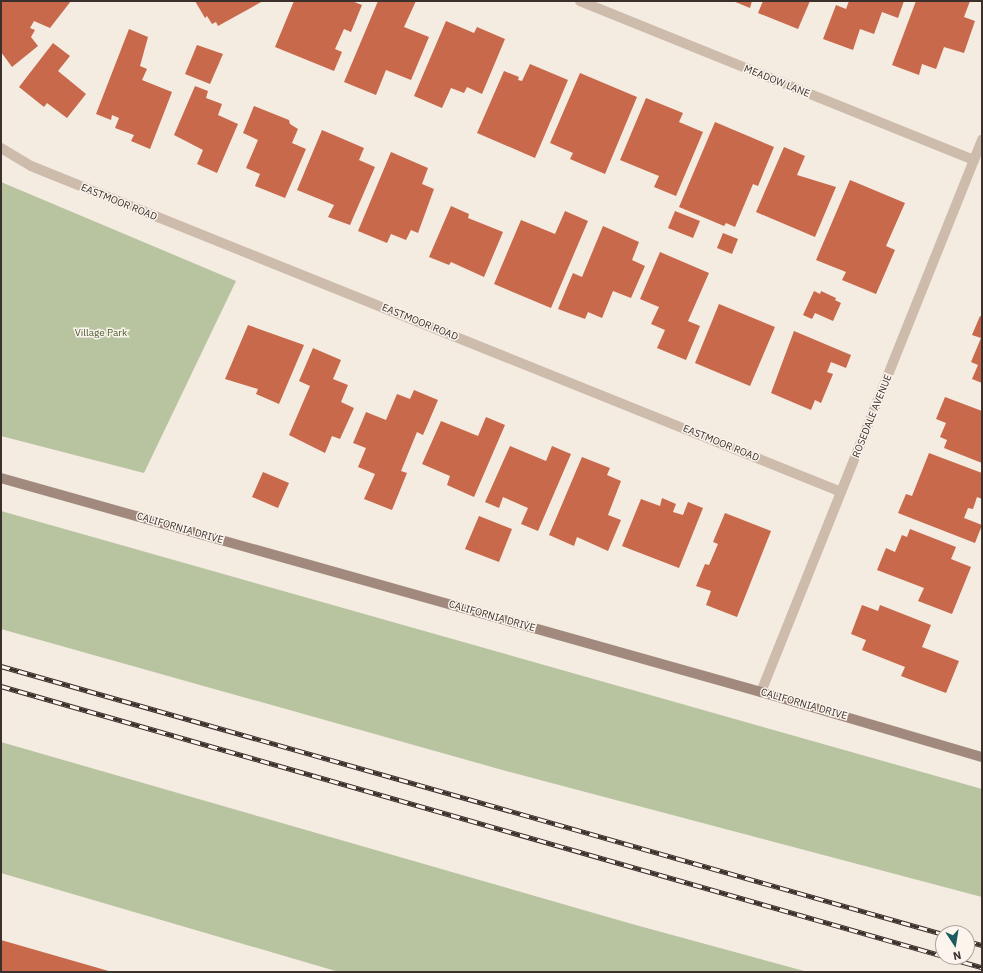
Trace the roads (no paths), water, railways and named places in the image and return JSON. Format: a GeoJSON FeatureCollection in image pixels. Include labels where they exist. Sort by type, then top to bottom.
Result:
{"type":"FeatureCollection","features":[{"type":"Feature","properties":{"kind":"street","name":"MEADOW LANE"},"geometry":{"type":"LineString","coordinates":[[580,1],[974,160]]}},
{"type":"Feature","properties":{"kind":"street","name":"ROSEDALE AVENUE"},"geometry":{"type":"LineString","coordinates":[[761,692],[982,140]]}},
{"type":"Feature","properties":{"kind":"street","name":"EASTMOOR ROAD"},"geometry":{"type":"LineString","coordinates":[[1,148],[31,166],[841,492]]}},
{"type":"Feature","properties":{"kind":"street","name":"CALIFORNIA DRIVE"},"geometry":{"type":"LineString","coordinates":[[1,478],[761,692],[982,756]]}},
{"type":"Feature","properties":{"kind":"railway"},"geometry":{"type":"LineString","coordinates":[[1,666],[935,932]]}},
{"type":"Feature","properties":{"kind":"railway"},"geometry":{"type":"LineString","coordinates":[[1,686],[935,954]]}},
{"type":"Feature","properties":{"kind":"railway"},"geometry":{"type":"LineString","coordinates":[[975,943],[982,945]]}},
{"type":"Feature","properties":{"kind":"railway"},"geometry":{"type":"LineString","coordinates":[[975,965],[982,967]]}},
{"type":"Feature","properties":{"kind":"park label","name":"Village Park"},"geometry":{"type":"Point","coordinates":[101,333]}}]}
